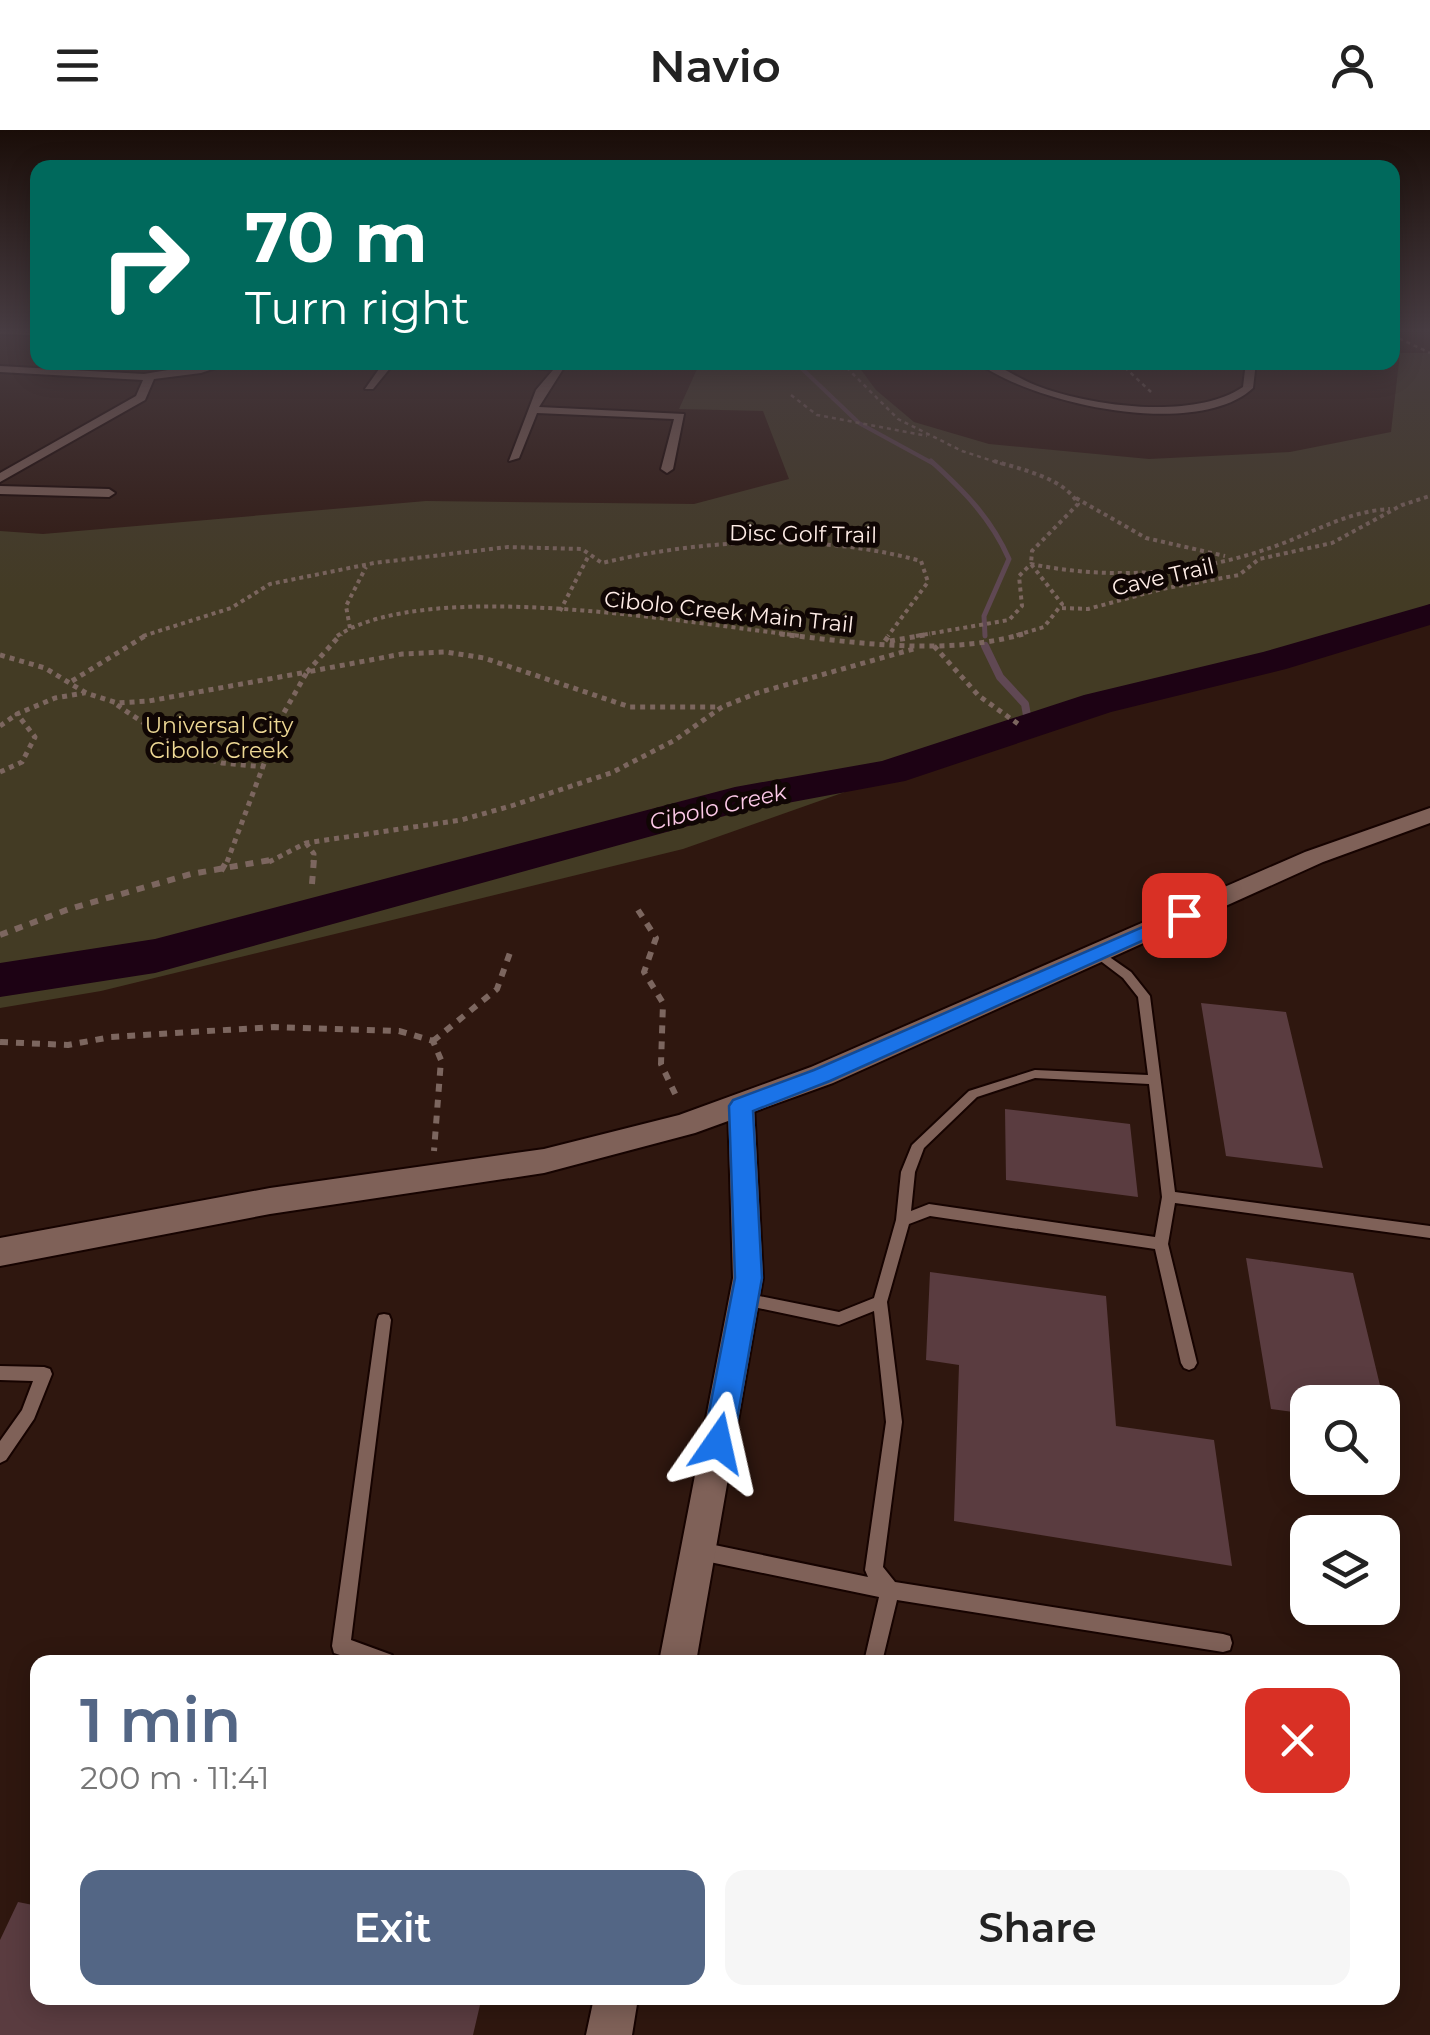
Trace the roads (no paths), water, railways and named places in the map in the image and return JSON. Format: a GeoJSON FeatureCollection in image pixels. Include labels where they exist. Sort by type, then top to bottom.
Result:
{"type":"FeatureCollection","features":[{"type":"Feature","properties":{"kind":"main road"},"geometry":{"type":"LineString","coordinates":[[0,1252],[191,1215],[544,1161],[684,1126],[822,1076],[1314,857],[1430,815]]}},
{"type":"Feature","properties":{"kind":"street"},"geometry":{"type":"LineString","coordinates":[[0,478],[104,419]]}},
{"type":"Feature","properties":{"kind":"street"},"geometry":{"type":"LineString","coordinates":[[513,458],[528,419]]}},
{"type":"Feature","properties":{"kind":"street"},"geometry":{"type":"LineString","coordinates":[[667,469],[679,419]]}},
{"type":"Feature","properties":{"kind":"street"},"geometry":{"type":"LineString","coordinates":[[0,490],[109,493]]}},
{"type":"Feature","properties":{"kind":"street"},"geometry":{"type":"LineString","coordinates":[[678,1655],[748,1278],[741,1106]]}},
{"type":"Feature","properties":{"kind":"street"},"geometry":{"type":"LineString","coordinates":[[608,2035],[614,2005]]}},
{"type":"Feature","properties":{"kind":"lane"},"geometry":{"type":"LineString","coordinates":[[1098,952],[1127,975],[1144,996],[1169,1197],[1162,1244],[1190,1362]]}},
{"type":"Feature","properties":{"kind":"lane"},"geometry":{"type":"LineString","coordinates":[[890,1590],[874,1570],[894,1422],[880,1302],[903,1220],[908,1172],[919,1145],[973,1094],[1035,1074],[1154,1080]]}},
{"type":"Feature","properties":{"kind":"lane"},"geometry":{"type":"LineString","coordinates":[[1169,1197],[1430,1232]]}},
{"type":"Feature","properties":{"kind":"lane"},"geometry":{"type":"LineString","coordinates":[[903,1220],[929,1210],[1162,1244]]}},
{"type":"Feature","properties":{"kind":"lane"},"geometry":{"type":"LineString","coordinates":[[744,1298],[839,1318],[880,1302]]}},
{"type":"Feature","properties":{"kind":"lane"},"geometry":{"type":"LineString","coordinates":[[366,1655],[341,1646],[384,1320]]}},
{"type":"Feature","properties":{"kind":"lane"},"geometry":{"type":"LineString","coordinates":[[0,1373],[44,1374],[28,1414],[0,1455]]}},
{"type":"Feature","properties":{"kind":"lane"},"geometry":{"type":"LineString","coordinates":[[698,1551],[890,1590],[1223,1642]]}},
{"type":"Feature","properties":{"kind":"lane"},"geometry":{"type":"LineString","coordinates":[[875,1655],[890,1590]]}},
{"type":"Feature","properties":{"kind":"waterway"},"geometry":{"type":"LineString","coordinates":[[855,419],[934,464]]}},
{"type":"Feature","properties":{"kind":"waterway"},"geometry":{"type":"LineString","coordinates":[[931,461],[976,506],[1009,559],[984,616],[985,636]]}},
{"type":"Feature","properties":{"kind":"waterway","name":"Cibolo Creek"},"geometry":{"type":"LineString","coordinates":[[0,980],[155,956],[735,800],[890,772],[1098,703],[1273,661],[1430,614]]}},
{"type":"Feature","properties":{"kind":"waterway"},"geometry":{"type":"LineString","coordinates":[[985,646],[1000,677],[1025,704],[1029,727]]}},
{"type":"Feature","properties":{"kind":"park label","name":"Universal City Cibolo Creek"},"geometry":{"type":"Point","coordinates":[219,738]}}]}
